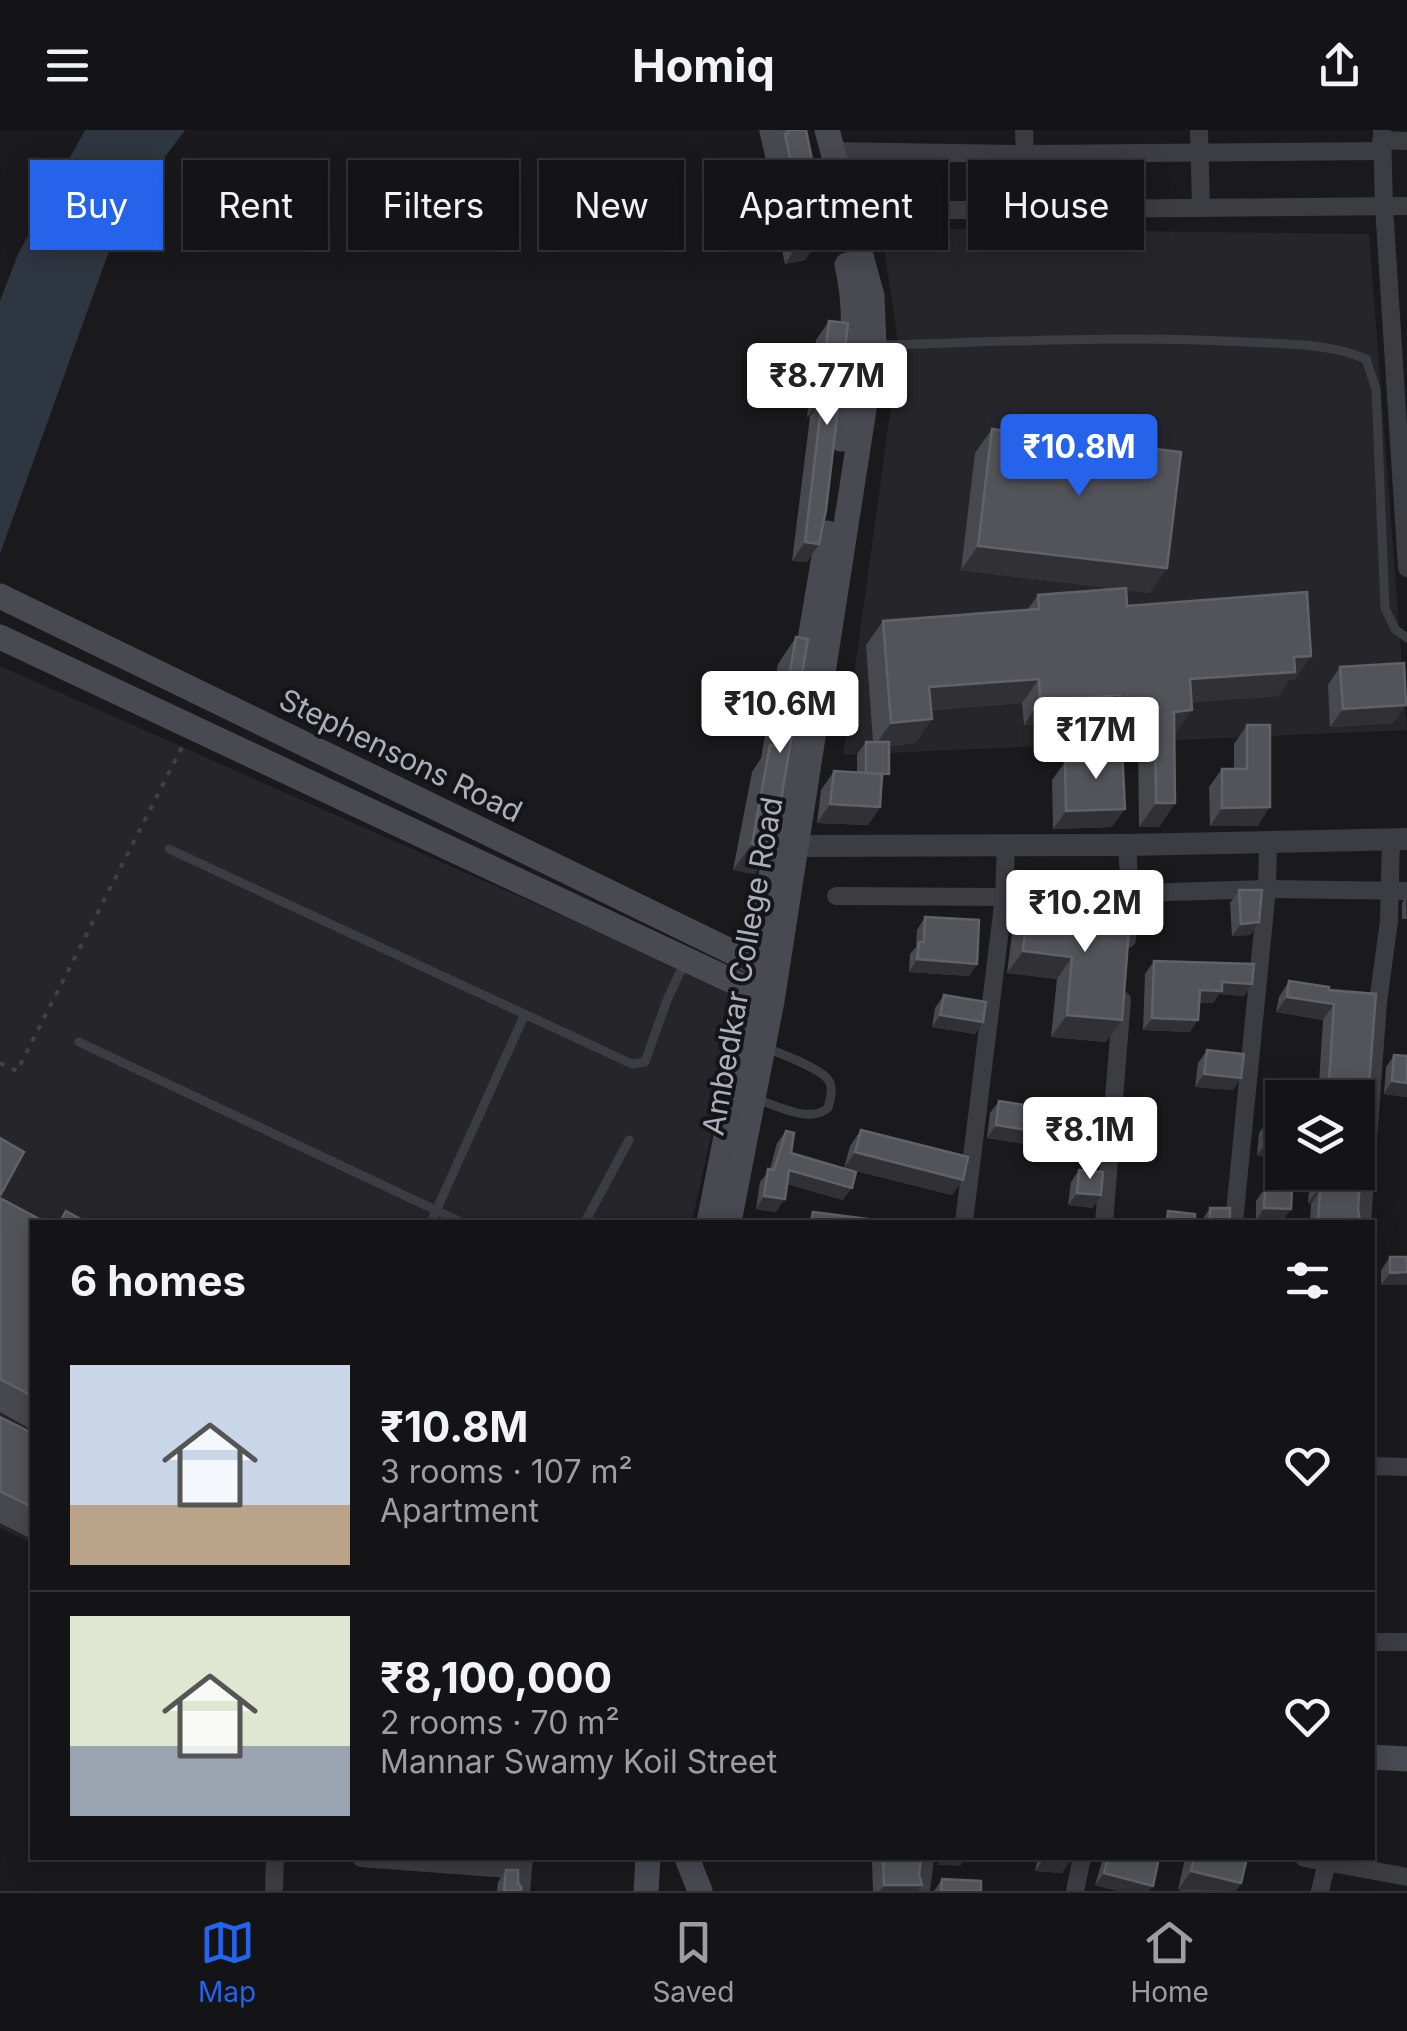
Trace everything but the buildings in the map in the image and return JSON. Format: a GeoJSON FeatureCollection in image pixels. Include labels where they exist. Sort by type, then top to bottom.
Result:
{"type":"FeatureCollection","features":[{"type":"Feature","properties":{"kind":"main road","name":"Ambedkar College Road"},"geometry":{"type":"LineString","coordinates":[[812,130],[823,160]]}},
{"type":"Feature","properties":{"kind":"main road","name":"Ambedkar College Road"},"geometry":{"type":"LineString","coordinates":[[787,843],[855,343],[847,250]]}},
{"type":"Feature","properties":{"kind":"main road","name":"Ambedkar College Road"},"geometry":{"type":"LineString","coordinates":[[709,1220],[763,996],[874,345],[872,296],[855,250]]}},
{"type":"Feature","properties":{"kind":"main road","name":"Stephensons Road"},"geometry":{"type":"LineString","coordinates":[[0,596],[767,966]]}},
{"type":"Feature","properties":{"kind":"main road","name":"Stephensons Road"},"geometry":{"type":"LineString","coordinates":[[0,637],[763,996]]}},
{"type":"Feature","properties":{"kind":"main road","name":"Ambedkar College Road"},"geometry":{"type":"LineString","coordinates":[[729,1220],[764,1047],[763,996]]}},
{"type":"Feature","properties":{"kind":"main road"},"geometry":{"type":"LineString","coordinates":[[1375,1757],[1407,1759]]}},
{"type":"Feature","properties":{"kind":"main road"},"geometry":{"type":"LineString","coordinates":[[644,1860],[646,1891]]}},
{"type":"Feature","properties":{"kind":"main road"},"geometry":{"type":"LineString","coordinates":[[688,1860],[700,1891]]}},
{"type":"Feature","properties":{"kind":"street"},"geometry":{"type":"LineString","coordinates":[[1024,130],[1025,160]]}},
{"type":"Feature","properties":{"kind":"street"},"geometry":{"type":"LineString","coordinates":[[1200,130],[1201,208]]}},
{"type":"Feature","properties":{"kind":"street"},"geometry":{"type":"LineString","coordinates":[[830,140],[1025,154],[1200,153],[1381,140],[1407,142]]}},
{"type":"Feature","properties":{"kind":"street"},"geometry":{"type":"LineString","coordinates":[[1381,140],[1407,568]]}},
{"type":"Feature","properties":{"kind":"street"},"geometry":{"type":"LineString","coordinates":[[1144,208],[1407,206]]}},
{"type":"Feature","properties":{"kind":"street"},"geometry":{"type":"LineString","coordinates":[[787,843],[1127,845],[1399,839],[1398,921],[1378,1002],[1362,1220]]}},
{"type":"Feature","properties":{"kind":"street"},"geometry":{"type":"LineString","coordinates":[[1234,1220],[1267,889],[1268,841]]}},
{"type":"Feature","properties":{"kind":"street"},"geometry":{"type":"LineString","coordinates":[[964,1220],[1004,897],[1006,845]]}},
{"type":"Feature","properties":{"kind":"street"},"geometry":{"type":"LineString","coordinates":[[1125,966],[1130,894],[1127,845]]}},
{"type":"Feature","properties":{"kind":"street"},"geometry":{"type":"LineString","coordinates":[[836,896],[1004,897],[1267,889],[1399,891]]}},
{"type":"Feature","properties":{"kind":"street"},"geometry":{"type":"LineString","coordinates":[[1104,1220],[1123,986]]}},
{"type":"Feature","properties":{"kind":"street"},"geometry":{"type":"LineString","coordinates":[[1375,1466],[1407,1467]]}},
{"type":"Feature","properties":{"kind":"street"},"geometry":{"type":"LineString","coordinates":[[1375,1642],[1407,1642]]}},
{"type":"Feature","properties":{"kind":"street"},"geometry":{"type":"LineString","coordinates":[[274,1891],[275,1860]]}},
{"type":"Feature","properties":{"kind":"street"},"geometry":{"type":"LineString","coordinates":[[415,1860],[523,1864],[521,1891]]}},
{"type":"Feature","properties":{"kind":"street"},"geometry":{"type":"LineString","coordinates":[[921,1891],[924,1860]]}},
{"type":"Feature","properties":{"kind":"street"},"geometry":{"type":"LineString","coordinates":[[1075,1891],[1082,1860]]}},
{"type":"Feature","properties":{"kind":"street"},"geometry":{"type":"LineString","coordinates":[[1320,1891],[1327,1860],[1407,1877]]}},
{"type":"Feature","properties":{"kind":"lane"},"geometry":{"type":"LineString","coordinates":[[874,345],[1207,340],[1324,347],[1366,358],[1376,389],[1385,608],[1395,629],[1407,638]]}},
{"type":"Feature","properties":{"kind":"lane"},"geometry":{"type":"LineString","coordinates":[[170,849],[632,1064],[645,1062],[666,1000],[686,960]]}},
{"type":"Feature","properties":{"kind":"lane"},"geometry":{"type":"LineString","coordinates":[[432,1220],[526,1014]]}},
{"type":"Feature","properties":{"kind":"lane"},"geometry":{"type":"LineString","coordinates":[[79,1042],[456,1220]]}},
{"type":"Feature","properties":{"kind":"lane"},"geometry":{"type":"LineString","coordinates":[[753,1098],[808,1115],[821,1114],[830,1100],[830,1080],[822,1072],[764,1047]]}},
{"type":"Feature","properties":{"kind":"lane"},"geometry":{"type":"LineString","coordinates":[[586,1220],[629,1140]]}},
{"type":"Feature","properties":{"kind":"path"},"geometry":{"type":"LineString","coordinates":[[0,1063],[17,1071],[182,747]]}},
{"type":"Feature","properties":{"kind":"shaded area"},"geometry":{"type":"Polygon","coordinates":[[[85,130],[185,130],[163,160],[69,160],[85,130]]]}},
{"type":"Feature","properties":{"kind":"shaded area"},"geometry":{"type":"Polygon","coordinates":[[[948,229],[968,229],[968,250],[1144,250],[1144,231],[1369,234],[1407,730],[843,755],[899,348],[884,250],[948,250],[948,229]]]}},
{"type":"Feature","properties":{"kind":"shaded area"},"geometry":{"type":"Polygon","coordinates":[[[30,232],[30,250],[109,250],[0,554],[0,301],[30,232]]]}},
{"type":"Feature","properties":{"kind":"shaded area"},"geometry":{"type":"Polygon","coordinates":[[[0,666],[732,991],[738,1013],[692,1220],[30,1220],[30,1542],[0,1528],[0,666]]]}}]}
